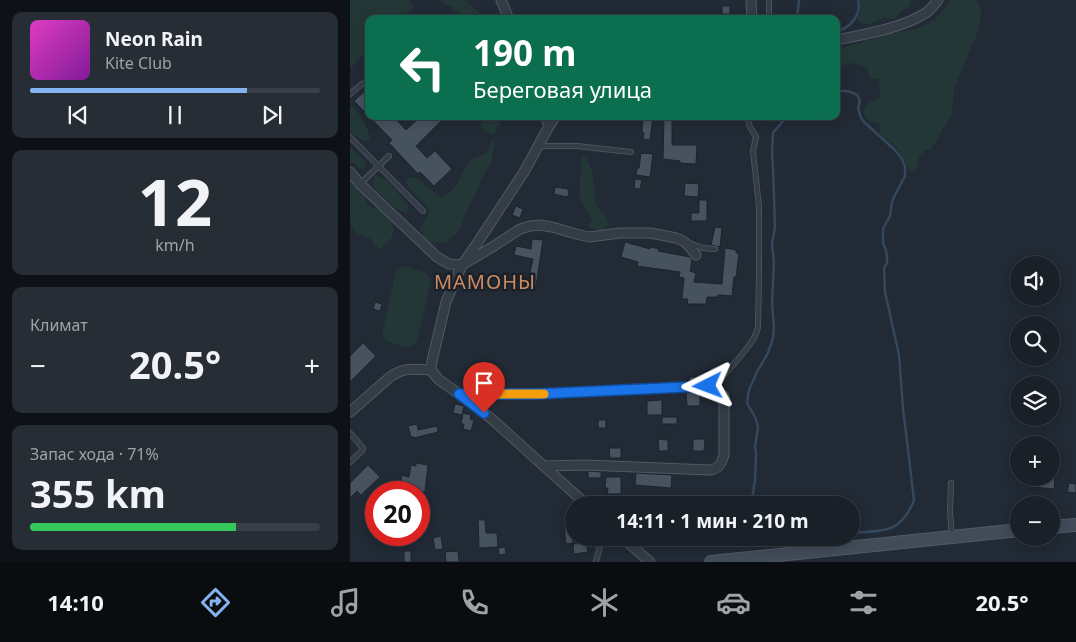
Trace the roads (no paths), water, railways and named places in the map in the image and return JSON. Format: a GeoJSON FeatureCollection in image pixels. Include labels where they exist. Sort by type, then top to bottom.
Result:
{"type":"FeatureCollection","features":[{"type":"Feature","properties":{"kind":"street"},"geometry":{"type":"LineString","coordinates":[[501,0],[507,15]]}},
{"type":"Feature","properties":{"kind":"street"},"geometry":{"type":"LineString","coordinates":[[751,0],[752,15]]}},
{"type":"Feature","properties":{"kind":"street"},"geometry":{"type":"LineString","coordinates":[[840,39],[886,29],[914,19],[924,14],[936,2]]}},
{"type":"Feature","properties":{"kind":"street"},"geometry":{"type":"LineString","coordinates":[[547,120],[549,126]]}},
{"type":"Feature","properties":{"kind":"street"},"geometry":{"type":"LineString","coordinates":[[553,120],[501,208],[462,265],[446,302],[431,370],[438,379],[494,421],[577,496]]}},
{"type":"Feature","properties":{"kind":"street"},"geometry":{"type":"LineString","coordinates":[[350,172],[360,184],[437,257],[449,264],[462,265],[520,229],[535,225],[552,227],[583,236],[614,233],[650,233],[683,241],[696,255]]}},
{"type":"Feature","properties":{"kind":"street"},"geometry":{"type":"LineString","coordinates":[[350,412],[397,372],[408,369],[431,370]]}},
{"type":"Feature","properties":{"kind":"street"},"geometry":{"type":"LineString","coordinates":[[544,466],[585,465],[714,470],[721,464],[724,455],[724,396]]}},
{"type":"Feature","properties":{"kind":"street"},"geometry":{"type":"LineString","coordinates":[[1060,526],[1076,525]]}},
{"type":"Feature","properties":{"kind":"street"},"geometry":{"type":"LineString","coordinates":[[718,562],[1010,531]]}},
{"type":"Feature","properties":{"kind":"street"},"geometry":{"type":"LineString","coordinates":[[632,546],[650,562]]}},
{"type":"Feature","properties":{"kind":"lane"},"geometry":{"type":"LineString","coordinates":[[769,0],[769,15]]}},
{"type":"Feature","properties":{"kind":"lane"},"geometry":{"type":"LineString","coordinates":[[350,94],[365,83]]}},
{"type":"Feature","properties":{"kind":"lane"},"geometry":{"type":"LineString","coordinates":[[459,394],[544,394],[708,386],[720,379],[750,344],[757,332],[758,326],[758,207],[753,150],[756,137],[749,125],[748,120]]}},
{"type":"Feature","properties":{"kind":"lane"},"geometry":{"type":"LineString","coordinates":[[350,138],[423,211]]}},
{"type":"Feature","properties":{"kind":"lane"},"geometry":{"type":"LineString","coordinates":[[539,146],[584,146],[631,152]]}},
{"type":"Feature","properties":{"kind":"lane"},"geometry":{"type":"LineString","coordinates":[[360,184],[388,156]]}},
{"type":"Feature","properties":{"kind":"lane"},"geometry":{"type":"LineString","coordinates":[[683,241],[699,247],[715,249]]}},
{"type":"Feature","properties":{"kind":"lane"},"geometry":{"type":"LineString","coordinates":[[350,433],[362,446],[362,450],[350,462]]}},
{"type":"Feature","properties":{"kind":"lane"},"geometry":{"type":"LineString","coordinates":[[951,483],[950,512],[952,537]]}},
{"type":"Feature","properties":{"kind":"lane"},"geometry":{"type":"LineString","coordinates":[[596,562],[600,546]]}},
{"type":"Feature","properties":{"kind":"waterway"},"geometry":{"type":"LineString","coordinates":[[797,15],[799,0]]}},
{"type":"Feature","properties":{"kind":"waterway"},"geometry":{"type":"LineString","coordinates":[[840,30],[854,20],[858,11],[858,0]]}},
{"type":"Feature","properties":{"kind":"waterway"},"geometry":{"type":"LineString","coordinates":[[840,91],[857,95],[860,103],[858,108],[861,118],[895,150],[905,167],[905,176],[894,197],[890,216],[883,229],[883,243],[887,256],[887,263],[884,268],[885,292],[899,355],[914,500],[904,518],[897,525],[879,531],[860,532]]}},
{"type":"Feature","properties":{"kind":"waterway"},"geometry":{"type":"LineString","coordinates":[[752,496],[758,427],[756,419],[747,403],[749,390],[768,353],[773,338],[774,263],[772,244],[775,227],[773,133],[784,120]]}},
{"type":"Feature","properties":{"kind":"district","name":"МАМОНЫ"},"geometry":{"type":"Point","coordinates":[485,282]}}]}
